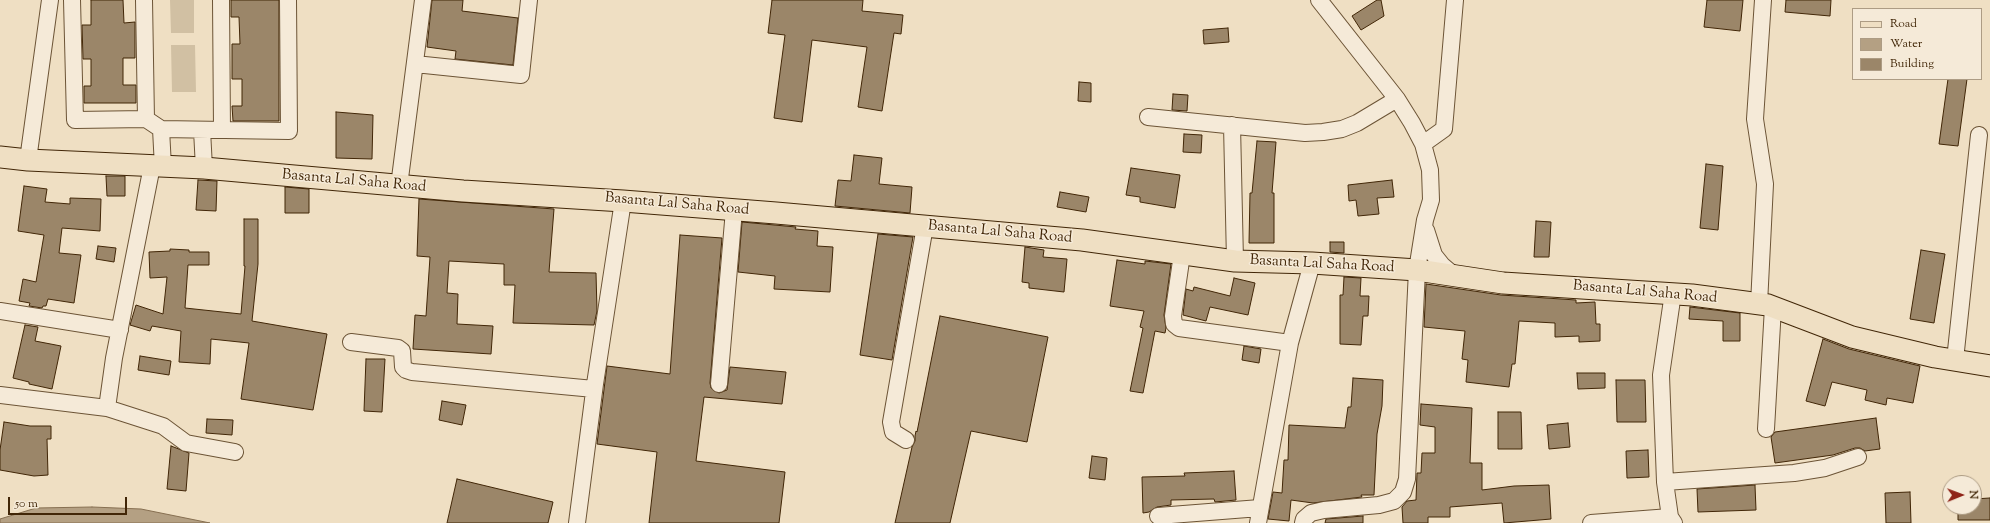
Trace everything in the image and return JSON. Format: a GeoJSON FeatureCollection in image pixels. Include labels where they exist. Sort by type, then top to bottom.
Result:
{"type":"FeatureCollection","features":[{"type":"Feature","properties":{"kind":"main road","name":"Basanta Lal Saha Road"},"geometry":{"type":"LineString","coordinates":[[0,157],[28,160],[157,167],[204,168],[399,186],[734,210],[1082,240],[1235,261],[1312,263],[1417,270],[1503,283],[1673,293],[1766,306],[1852,337],[1935,357],[1990,366]]}},
{"type":"Feature","properties":{"kind":"street"},"geometry":{"type":"LineString","coordinates":[[28,160],[50,0]]}},
{"type":"Feature","properties":{"kind":"street"},"geometry":{"type":"LineString","coordinates":[[72,0],[75,120],[146,119],[161,130],[222,129],[289,131],[288,0]]}},
{"type":"Feature","properties":{"kind":"street"},"geometry":{"type":"LineString","coordinates":[[144,0],[146,119]]}},
{"type":"Feature","properties":{"kind":"street"},"geometry":{"type":"LineString","coordinates":[[221,0],[222,129]]}},
{"type":"Feature","properties":{"kind":"street"},"geometry":{"type":"LineString","coordinates":[[399,186],[423,0]]}},
{"type":"Feature","properties":{"kind":"street"},"geometry":{"type":"LineString","coordinates":[[415,64],[521,75],[529,0]]}},
{"type":"Feature","properties":{"kind":"street"},"geometry":{"type":"LineString","coordinates":[[1303,523],[1304,519],[1311,513],[1324,510],[1379,505],[1394,501],[1403,492],[1407,479],[1417,270],[1425,220],[1431,200],[1430,170],[1423,144],[1397,99],[1319,0]]}},
{"type":"Feature","properties":{"kind":"street"},"geometry":{"type":"LineString","coordinates":[[1423,144],[1444,129],[1455,0]]}},
{"type":"Feature","properties":{"kind":"street"},"geometry":{"type":"LineString","coordinates":[[1763,0],[1755,119],[1766,184],[1766,429]]}},
{"type":"Feature","properties":{"kind":"street"},"geometry":{"type":"LineString","coordinates":[[1148,117],[1306,133],[1323,132],[1342,129],[1356,123],[1397,99]]}},
{"type":"Feature","properties":{"kind":"street"},"geometry":{"type":"LineString","coordinates":[[1232,125],[1235,261]]}},
{"type":"Feature","properties":{"kind":"street"},"geometry":{"type":"LineString","coordinates":[[107,408],[120,330],[157,167],[161,130]]}},
{"type":"Feature","properties":{"kind":"street"},"geometry":{"type":"LineString","coordinates":[[202,130],[204,168]]}},
{"type":"Feature","properties":{"kind":"street"},"geometry":{"type":"LineString","coordinates":[[1955,360],[1979,135]]}},
{"type":"Feature","properties":{"kind":"street"},"geometry":{"type":"LineString","coordinates":[[577,523],[594,389],[623,201]]}},
{"type":"Feature","properties":{"kind":"street"},"geometry":{"type":"LineString","coordinates":[[719,384],[734,210]]}},
{"type":"Feature","properties":{"kind":"street"},"geometry":{"type":"LineString","coordinates":[[1425,220],[1426,230],[1434,255],[1442,265],[1455,276]]}},
{"type":"Feature","properties":{"kind":"street"},"geometry":{"type":"LineString","coordinates":[[906,440],[893,432],[891,422],[925,226]]}},
{"type":"Feature","properties":{"kind":"street"},"geometry":{"type":"LineString","coordinates":[[1182,254],[1173,316],[1174,324],[1178,328],[1290,342]]}},
{"type":"Feature","properties":{"kind":"street"},"geometry":{"type":"LineString","coordinates":[[1158,516],[1259,516],[1290,342],[1312,263]]}},
{"type":"Feature","properties":{"kind":"street"},"geometry":{"type":"LineString","coordinates":[[1591,523],[1672,520],[1665,482],[1661,375],[1673,293]]}},
{"type":"Feature","properties":{"kind":"street"},"geometry":{"type":"LineString","coordinates":[[0,311],[120,330]]}},
{"type":"Feature","properties":{"kind":"street"},"geometry":{"type":"LineString","coordinates":[[351,342],[398,348],[402,351],[403,366],[406,370],[412,372],[594,389]]}},
{"type":"Feature","properties":{"kind":"street"},"geometry":{"type":"LineString","coordinates":[[0,395],[107,408],[163,426],[186,443],[235,452]]}},
{"type":"Feature","properties":{"kind":"street"},"geometry":{"type":"LineString","coordinates":[[1665,482],[1794,473],[1825,468],[1858,457]]}},
{"type":"Feature","properties":{"kind":"shaded area"},"geometry":{"type":"Polygon","coordinates":[[[170,0],[194,0],[194,33],[171,33],[170,0]]]}},
{"type":"Feature","properties":{"kind":"shaded area"},"geometry":{"type":"Polygon","coordinates":[[[171,45],[195,45],[196,92],[172,92],[171,45]]]}},
{"type":"Feature","properties":{"kind":"water"},"geometry":{"type":"Polygon","coordinates":[[[92,507],[141,509],[210,523],[0,523],[0,519],[36,508],[92,507]]]}},
{"type":"Feature","properties":{"kind":"building"},"geometry":{"type":"Polygon","coordinates":[[[91,0],[123,0],[124,23],[135,22],[135,58],[123,58],[123,85],[136,85],[136,103],[84,103],[84,86],[91,86],[91,59],[83,59],[82,25],[91,25],[91,0]]]}},
{"type":"Feature","properties":{"kind":"building"},"geometry":{"type":"Polygon","coordinates":[[[231,0],[279,0],[279,121],[233,121],[232,106],[242,106],[242,79],[232,79],[232,44],[240,44],[239,17],[231,17],[231,0]]]}},
{"type":"Feature","properties":{"kind":"building"},"geometry":{"type":"Polygon","coordinates":[[[432,0],[463,0],[462,11],[518,18],[513,65],[455,59],[456,51],[427,47],[432,0]]]}},
{"type":"Feature","properties":{"kind":"building"},"geometry":{"type":"Polygon","coordinates":[[[772,0],[863,0],[862,11],[903,15],[901,34],[894,33],[882,111],[858,107],[867,47],[812,40],[802,122],[774,118],[785,35],[768,33],[772,0]]]}},
{"type":"Feature","properties":{"kind":"building"},"geometry":{"type":"Polygon","coordinates":[[[1377,0],[1381,0],[1384,16],[1361,30],[1352,16],[1377,0]]]}},
{"type":"Feature","properties":{"kind":"building"},"geometry":{"type":"Polygon","coordinates":[[[1707,0],[1743,0],[1740,31],[1704,27],[1707,0]]]}},
{"type":"Feature","properties":{"kind":"building"},"geometry":{"type":"Polygon","coordinates":[[[1786,0],[1831,0],[1830,16],[1785,12],[1786,0]]]}},
{"type":"Feature","properties":{"kind":"building"},"geometry":{"type":"Polygon","coordinates":[[[1228,28],[1229,42],[1204,44],[1203,30],[1228,28]]]}},
{"type":"Feature","properties":{"kind":"building"},"geometry":{"type":"Polygon","coordinates":[[[1948,80],[1967,80],[1958,146],[1939,144],[1948,80]]]}},
{"type":"Feature","properties":{"kind":"building"},"geometry":{"type":"Polygon","coordinates":[[[1079,82],[1091,83],[1091,102],[1078,101],[1079,82]]]}},
{"type":"Feature","properties":{"kind":"building"},"geometry":{"type":"Polygon","coordinates":[[[1173,94],[1188,95],[1187,111],[1172,110],[1173,94]]]}},
{"type":"Feature","properties":{"kind":"building"},"geometry":{"type":"Polygon","coordinates":[[[336,112],[373,115],[372,159],[336,158],[336,112]]]}},
{"type":"Feature","properties":{"kind":"building"},"geometry":{"type":"Polygon","coordinates":[[[1184,134],[1202,135],[1201,153],[1183,152],[1184,134]]]}},
{"type":"Feature","properties":{"kind":"building"},"geometry":{"type":"Polygon","coordinates":[[[1257,141],[1276,142],[1272,193],[1274,193],[1274,243],[1249,243],[1250,193],[1252,193],[1257,141]]]}},
{"type":"Feature","properties":{"kind":"building"},"geometry":{"type":"Polygon","coordinates":[[[854,155],[882,158],[879,184],[912,187],[910,213],[835,206],[838,180],[851,181],[854,155]]]}},
{"type":"Feature","properties":{"kind":"building"},"geometry":{"type":"Polygon","coordinates":[[[1706,164],[1723,166],[1718,230],[1700,228],[1706,164]]]}},
{"type":"Feature","properties":{"kind":"building"},"geometry":{"type":"Polygon","coordinates":[[[1131,168],[1180,175],[1175,208],[1140,202],[1140,197],[1126,195],[1131,168]]]}},
{"type":"Feature","properties":{"kind":"building"},"geometry":{"type":"Polygon","coordinates":[[[106,176],[125,176],[125,196],[107,196],[106,176]]]}},
{"type":"Feature","properties":{"kind":"building"},"geometry":{"type":"Polygon","coordinates":[[[198,180],[217,181],[216,211],[196,210],[198,180]]]}},
{"type":"Feature","properties":{"kind":"building"},"geometry":{"type":"Polygon","coordinates":[[[1392,180],[1394,197],[1377,198],[1379,214],[1358,216],[1356,200],[1349,201],[1348,185],[1392,180]]]}},
{"type":"Feature","properties":{"kind":"building"},"geometry":{"type":"Polygon","coordinates":[[[24,186],[47,189],[45,202],[70,204],[70,198],[101,199],[100,231],[62,228],[59,253],[81,255],[74,303],[48,299],[46,306],[43,306],[42,308],[29,306],[30,303],[19,301],[23,279],[36,282],[44,235],[18,231],[24,186]]]}},
{"type":"Feature","properties":{"kind":"building"},"geometry":{"type":"Polygon","coordinates":[[[285,187],[309,189],[309,213],[285,213],[285,187]]]}},
{"type":"Feature","properties":{"kind":"building"},"geometry":{"type":"Polygon","coordinates":[[[1060,192],[1089,197],[1086,212],[1057,207],[1060,192]]]}},
{"type":"Feature","properties":{"kind":"building"},"geometry":{"type":"Polygon","coordinates":[[[419,199],[554,209],[549,272],[596,273],[597,311],[594,325],[513,323],[515,285],[504,285],[504,264],[449,261],[447,293],[458,294],[457,324],[493,326],[491,354],[413,349],[415,315],[426,316],[430,257],[417,256],[419,199]]]}},
{"type":"Feature","properties":{"kind":"building"},"geometry":{"type":"Polygon","coordinates":[[[244,219],[258,219],[258,264],[252,321],[327,334],[313,410],[241,399],[249,343],[211,339],[210,364],[179,362],[181,331],[152,326],[150,331],[130,325],[136,305],[163,314],[167,277],[150,278],[149,252],[170,251],[170,249],[189,250],[189,252],[209,252],[209,265],[188,265],[185,308],[241,314],[245,266],[244,219]]]}},
{"type":"Feature","properties":{"kind":"building"},"geometry":{"type":"Polygon","coordinates":[[[1536,221],[1551,222],[1549,257],[1534,257],[1536,221]]]}},
{"type":"Feature","properties":{"kind":"building"},"geometry":{"type":"Polygon","coordinates":[[[742,222],[796,227],[795,229],[818,231],[817,246],[833,247],[830,292],[774,289],[775,276],[738,272],[742,222]]]}},
{"type":"Feature","properties":{"kind":"building"},"geometry":{"type":"Polygon","coordinates":[[[878,234],[913,237],[892,360],[860,355],[878,234]]]}},
{"type":"Feature","properties":{"kind":"building"},"geometry":{"type":"Polygon","coordinates":[[[680,235],[722,238],[710,383],[711,388],[719,393],[727,390],[730,367],[786,372],[782,404],[704,397],[696,461],[785,472],[779,523],[649,523],[657,452],[597,444],[607,366],[670,374],[680,235]]]}},
{"type":"Feature","properties":{"kind":"building"},"geometry":{"type":"Polygon","coordinates":[[[1330,242],[1344,242],[1344,253],[1330,252],[1330,242]]]}},
{"type":"Feature","properties":{"kind":"building"},"geometry":{"type":"Polygon","coordinates":[[[98,246],[116,248],[114,262],[96,259],[98,246]]]}},
{"type":"Feature","properties":{"kind":"building"},"geometry":{"type":"Polygon","coordinates":[[[1025,247],[1044,250],[1043,257],[1067,259],[1064,292],[1029,288],[1029,283],[1022,282],[1025,247]]]}},
{"type":"Feature","properties":{"kind":"building"},"geometry":{"type":"Polygon","coordinates":[[[1921,250],[1945,254],[1934,323],[1910,319],[1921,250]]]}},
{"type":"Feature","properties":{"kind":"building"},"geometry":{"type":"Polygon","coordinates":[[[1117,260],[1145,264],[1145,261],[1171,264],[1164,315],[1166,328],[1165,333],[1155,331],[1143,393],[1130,391],[1143,328],[1140,327],[1144,311],[1110,306],[1117,260]]]}},
{"type":"Feature","properties":{"kind":"building"},"geometry":{"type":"Polygon","coordinates":[[[1344,277],[1361,278],[1360,296],[1369,296],[1368,316],[1363,316],[1361,345],[1340,344],[1340,295],[1343,295],[1344,277]]]}},
{"type":"Feature","properties":{"kind":"building"},"geometry":{"type":"Polygon","coordinates":[[[1234,278],[1255,283],[1248,315],[1210,307],[1206,321],[1183,315],[1186,289],[1193,291],[1194,287],[1230,296],[1234,278]]]}},
{"type":"Feature","properties":{"kind":"building"},"geometry":{"type":"Polygon","coordinates":[[[1426,284],[1501,295],[1576,300],[1576,303],[1595,302],[1596,324],[1600,324],[1600,341],[1579,342],[1579,336],[1555,337],[1555,323],[1519,321],[1515,364],[1512,364],[1509,387],[1466,382],[1468,360],[1462,359],[1465,331],[1424,327],[1426,284]]]}},
{"type":"Feature","properties":{"kind":"building"},"geometry":{"type":"Polygon","coordinates":[[[1690,307],[1740,313],[1740,341],[1723,341],[1723,321],[1689,319],[1690,307]]]}},
{"type":"Feature","properties":{"kind":"building"},"geometry":{"type":"Polygon","coordinates":[[[940,316],[1048,337],[1027,442],[971,431],[950,523],[895,523],[912,447],[915,441],[916,431],[917,432],[940,316]]]}},
{"type":"Feature","properties":{"kind":"building"},"geometry":{"type":"Polygon","coordinates":[[[25,325],[38,327],[35,341],[61,346],[52,389],[29,384],[29,382],[13,378],[25,325]]]}},
{"type":"Feature","properties":{"kind":"building"},"geometry":{"type":"Polygon","coordinates":[[[1823,339],[1849,349],[1920,366],[1913,403],[1887,398],[1886,405],[1865,400],[1867,390],[1832,382],[1825,406],[1806,401],[1823,339]]]}},
{"type":"Feature","properties":{"kind":"building"},"geometry":{"type":"Polygon","coordinates":[[[1244,346],[1261,349],[1259,363],[1242,360],[1244,346]]]}},
{"type":"Feature","properties":{"kind":"building"},"geometry":{"type":"Polygon","coordinates":[[[140,356],[171,361],[169,375],[138,370],[140,356]]]}},
{"type":"Feature","properties":{"kind":"building"},"geometry":{"type":"Polygon","coordinates":[[[366,359],[385,359],[382,412],[364,411],[366,359]]]}},
{"type":"Feature","properties":{"kind":"building"},"geometry":{"type":"Polygon","coordinates":[[[1577,373],[1605,373],[1605,388],[1578,389],[1577,373]]]}},
{"type":"Feature","properties":{"kind":"building"},"geometry":{"type":"Polygon","coordinates":[[[1353,378],[1383,380],[1382,406],[1377,434],[1374,495],[1361,495],[1362,497],[1313,503],[1291,500],[1289,521],[1268,519],[1273,492],[1282,493],[1284,460],[1288,460],[1289,425],[1345,428],[1348,407],[1351,407],[1353,378]]]}},
{"type":"Feature","properties":{"kind":"building"},"geometry":{"type":"Polygon","coordinates":[[[1616,380],[1645,380],[1646,422],[1617,422],[1616,380]]]}},
{"type":"Feature","properties":{"kind":"building"},"geometry":{"type":"Polygon","coordinates":[[[442,401],[466,405],[462,425],[439,420],[442,401]]]}},
{"type":"Feature","properties":{"kind":"building"},"geometry":{"type":"Polygon","coordinates":[[[1421,404],[1472,408],[1470,463],[1482,463],[1482,490],[1514,486],[1549,485],[1551,519],[1504,523],[1502,503],[1450,507],[1450,517],[1428,517],[1428,523],[1403,523],[1402,507],[1407,501],[1416,500],[1417,473],[1421,473],[1422,453],[1435,453],[1435,427],[1420,425],[1421,404]]]}},
{"type":"Feature","properties":{"kind":"building"},"geometry":{"type":"Polygon","coordinates":[[[1498,412],[1521,412],[1522,449],[1498,449],[1498,412]]]}},
{"type":"Feature","properties":{"kind":"building"},"geometry":{"type":"Polygon","coordinates":[[[1876,418],[1880,449],[1865,451],[1860,448],[1855,448],[1833,455],[1775,463],[1771,437],[1775,432],[1876,418]]]}},
{"type":"Feature","properties":{"kind":"building"},"geometry":{"type":"Polygon","coordinates":[[[207,419],[233,420],[232,435],[206,433],[207,419]]]}},
{"type":"Feature","properties":{"kind":"building"},"geometry":{"type":"Polygon","coordinates":[[[4,422],[30,426],[51,426],[51,439],[47,439],[48,475],[34,476],[0,470],[0,450],[4,422]]]}},
{"type":"Feature","properties":{"kind":"building"},"geometry":{"type":"Polygon","coordinates":[[[1568,423],[1570,447],[1549,449],[1547,425],[1568,423]]]}},
{"type":"Feature","properties":{"kind":"building"},"geometry":{"type":"Polygon","coordinates":[[[171,446],[189,453],[186,491],[167,489],[171,446]]]}},
{"type":"Feature","properties":{"kind":"building"},"geometry":{"type":"Polygon","coordinates":[[[1648,450],[1649,477],[1627,478],[1626,451],[1648,450]]]}},
{"type":"Feature","properties":{"kind":"building"},"geometry":{"type":"Polygon","coordinates":[[[1092,456],[1107,458],[1105,480],[1089,478],[1092,456]]]}},
{"type":"Feature","properties":{"kind":"building"},"geometry":{"type":"Polygon","coordinates":[[[1234,471],[1236,500],[1215,502],[1214,499],[1171,500],[1171,505],[1157,507],[1149,512],[1143,513],[1142,477],[1185,476],[1184,473],[1234,471]]]}},
{"type":"Feature","properties":{"kind":"building"},"geometry":{"type":"Polygon","coordinates":[[[457,479],[553,502],[548,523],[447,523],[457,479]]]}},
{"type":"Feature","properties":{"kind":"building"},"geometry":{"type":"Polygon","coordinates":[[[1755,485],[1756,510],[1698,512],[1697,489],[1755,485]]]}},
{"type":"Feature","properties":{"kind":"building"},"geometry":{"type":"Polygon","coordinates":[[[1910,492],[1911,523],[1886,523],[1885,493],[1910,492]]]}},
{"type":"Feature","properties":{"kind":"building"},"geometry":{"type":"Polygon","coordinates":[[[1982,498],[1990,498],[1990,520],[1958,520],[1958,515],[1982,515],[1982,498]]]}},
{"type":"Feature","properties":{"kind":"building"},"geometry":{"type":"Polygon","coordinates":[[[1363,516],[1363,523],[1325,523],[1326,519],[1363,516]]]}}]}
